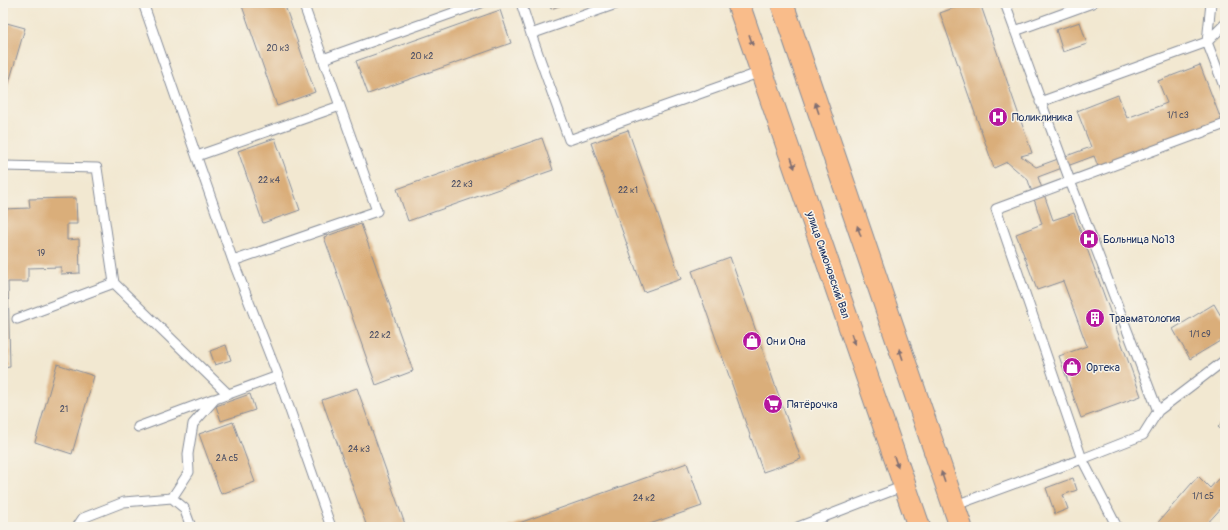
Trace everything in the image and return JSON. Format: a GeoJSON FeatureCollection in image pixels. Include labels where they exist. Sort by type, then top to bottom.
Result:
{"type":"FeatureCollection","features":[{"type":"Feature","properties":{"kind":"main road","name":"улица Симоновский Вал"},"geometry":{"type":"LineString","coordinates":[[738,3],[919,527]]}},
{"type":"Feature","properties":{"kind":"main road"},"geometry":{"type":"LineString","coordinates":[[782,3],[961,527]]}},
{"type":"Feature","properties":{"kind":"lane"},"geometry":{"type":"LineString","coordinates":[[143,3],[234,261],[278,376],[331,527]]}},
{"type":"Feature","properties":{"kind":"lane"},"geometry":{"type":"LineString","coordinates":[[234,261],[377,211],[304,3]]}},
{"type":"Feature","properties":{"kind":"lane"},"geometry":{"type":"LineString","coordinates":[[323,59],[481,3]]}},
{"type":"Feature","properties":{"kind":"lane"},"geometry":{"type":"LineString","coordinates":[[520,3],[569,140],[761,72]]}},
{"type":"Feature","properties":{"kind":"lane"},"geometry":{"type":"LineString","coordinates":[[532,34],[619,3]]}},
{"type":"Feature","properties":{"kind":"lane"},"geometry":{"type":"LineString","coordinates":[[1005,3],[1040,102],[1158,411]]}},
{"type":"Feature","properties":{"kind":"lane"},"geometry":{"type":"LineString","coordinates":[[1015,31],[1092,3]]}},
{"type":"Feature","properties":{"kind":"lane"},"geometry":{"type":"LineString","coordinates":[[1210,3],[1207,42],[1225,89]]}},
{"type":"Feature","properties":{"kind":"lane"},"geometry":{"type":"LineString","coordinates":[[1040,102],[1207,42],[1225,24]]}},
{"type":"Feature","properties":{"kind":"lane"},"geometry":{"type":"LineString","coordinates":[[197,156],[340,106]]}},
{"type":"Feature","properties":{"kind":"lane"},"geometry":{"type":"LineString","coordinates":[[1117,527],[1082,459],[996,208],[1225,124]]}},
{"type":"Feature","properties":{"kind":"lane"},"geometry":{"type":"LineString","coordinates":[[3,166],[97,168],[114,283],[228,394]]}},
{"type":"Feature","properties":{"kind":"lane"},"geometry":{"type":"LineString","coordinates":[[17,319],[114,283]]}},
{"type":"Feature","properties":{"kind":"lane"},"geometry":{"type":"LineString","coordinates":[[953,506],[1143,435],[1158,411],[1225,360]]}},
{"type":"Feature","properties":{"kind":"lane"},"geometry":{"type":"LineString","coordinates":[[138,427],[278,376]]}},
{"type":"Feature","properties":{"kind":"lane"},"geometry":{"type":"LineString","coordinates":[[172,498],[189,472],[188,454],[193,424],[215,399]]}},
{"type":"Feature","properties":{"kind":"lane"},"geometry":{"type":"LineString","coordinates":[[798,527],[904,486]]}},
{"type":"Feature","properties":{"kind":"lane"},"geometry":{"type":"LineString","coordinates":[[76,527],[83,518],[124,502],[172,498],[184,508],[191,527]]}},
{"type":"Feature","properties":{"kind":"building"},"geometry":{"type":"Polygon","coordinates":[[[241,3],[284,3],[315,92],[277,106],[241,3]]]}},
{"type":"Feature","properties":{"kind":"building"},"geometry":{"type":"Polygon","coordinates":[[[549,3],[567,3],[551,9],[549,3]]]}},
{"type":"Feature","properties":{"kind":"building"},"geometry":{"type":"Polygon","coordinates":[[[967,3],[980,3],[1032,153],[1021,156],[1036,167],[1091,147],[1077,111],[1118,95],[1127,118],[1167,103],[1158,81],[1200,65],[1222,122],[1099,169],[1094,156],[1038,177],[1053,220],[1074,213],[1141,396],[1081,418],[1059,356],[1087,346],[1063,281],[1037,290],[1016,234],[1042,224],[1028,180],[1007,162],[994,168],[940,13],[967,3]]]}},
{"type":"Feature","properties":{"kind":"building"},"geometry":{"type":"Polygon","coordinates":[[[500,10],[511,43],[368,94],[356,61],[500,10]]]}},
{"type":"Feature","properties":{"kind":"building"},"geometry":{"type":"Polygon","coordinates":[[[3,22],[25,28],[3,103],[3,22]]]}},
{"type":"Feature","properties":{"kind":"building"},"geometry":{"type":"Polygon","coordinates":[[[1080,22],[1087,44],[1063,52],[1056,30],[1080,22]]]}},
{"type":"Feature","properties":{"kind":"building"},"geometry":{"type":"Polygon","coordinates":[[[628,130],[681,279],[644,292],[591,143],[628,130]]]}},
{"type":"Feature","properties":{"kind":"building"},"geometry":{"type":"Polygon","coordinates":[[[275,138],[300,210],[263,223],[238,151],[275,138]]]}},
{"type":"Feature","properties":{"kind":"building"},"geometry":{"type":"Polygon","coordinates":[[[542,138],[553,170],[408,221],[397,189],[542,138]]]}},
{"type":"Feature","properties":{"kind":"building"},"geometry":{"type":"Polygon","coordinates":[[[76,198],[77,224],[67,224],[67,240],[79,239],[80,273],[61,274],[61,267],[28,268],[28,282],[8,282],[10,367],[3,368],[3,209],[30,208],[29,199],[76,198]]]}},
{"type":"Feature","properties":{"kind":"building"},"geometry":{"type":"Polygon","coordinates":[[[361,224],[413,371],[376,385],[324,237],[361,224]]]}},
{"type":"Feature","properties":{"kind":"building"},"geometry":{"type":"Polygon","coordinates":[[[730,257],[801,459],[763,472],[692,271],[730,257]]]}},
{"type":"Feature","properties":{"kind":"building"},"geometry":{"type":"Polygon","coordinates":[[[1214,304],[1225,323],[1225,338],[1190,359],[1173,329],[1214,304]]]}},
{"type":"Feature","properties":{"kind":"building"},"geometry":{"type":"Polygon","coordinates":[[[226,345],[231,360],[215,365],[210,351],[226,345]]]}},
{"type":"Feature","properties":{"kind":"building"},"geometry":{"type":"Polygon","coordinates":[[[57,364],[94,376],[72,454],[35,442],[57,364]]]}},
{"type":"Feature","properties":{"kind":"building"},"geometry":{"type":"Polygon","coordinates":[[[357,388],[406,527],[367,527],[322,400],[357,388]]]}},
{"type":"Feature","properties":{"kind":"building"},"geometry":{"type":"Polygon","coordinates":[[[250,394],[255,410],[221,421],[216,406],[250,394]]]}},
{"type":"Feature","properties":{"kind":"building"},"geometry":{"type":"Polygon","coordinates":[[[1225,419],[1225,433],[1218,427],[1225,419]]]}},
{"type":"Feature","properties":{"kind":"building"},"geometry":{"type":"Polygon","coordinates":[[[233,422],[255,482],[221,494],[199,434],[233,422]]]}},
{"type":"Feature","properties":{"kind":"building"},"geometry":{"type":"Polygon","coordinates":[[[687,463],[702,506],[641,527],[508,527],[687,463]]]}},
{"type":"Feature","properties":{"kind":"building"},"geometry":{"type":"Polygon","coordinates":[[[1225,471],[1225,504],[1204,527],[1154,527],[1198,476],[1210,488],[1225,471]]]}},
{"type":"Feature","properties":{"kind":"building"},"geometry":{"type":"Polygon","coordinates":[[[1073,478],[1077,490],[1063,495],[1068,509],[1055,514],[1046,488],[1073,478]]]}},
{"type":"Feature","properties":{"kind":"place","name":"Поликлиника"},"geometry":{"type":"Point","coordinates":[998,117]}},
{"type":"Feature","properties":{"kind":"place","name":"Больница №13"},"geometry":{"type":"Point","coordinates":[1089,239]}},
{"type":"Feature","properties":{"kind":"place","name":"Травматология"},"geometry":{"type":"Point","coordinates":[1095,318]}},
{"type":"Feature","properties":{"kind":"place","name":"Он и Она"},"geometry":{"type":"Point","coordinates":[752,341]}},
{"type":"Feature","properties":{"kind":"place","name":"Ортека"},"geometry":{"type":"Point","coordinates":[1072,367]}},
{"type":"Feature","properties":{"kind":"place","name":"Пятёрочка"},"geometry":{"type":"Point","coordinates":[773,404]}}]}
